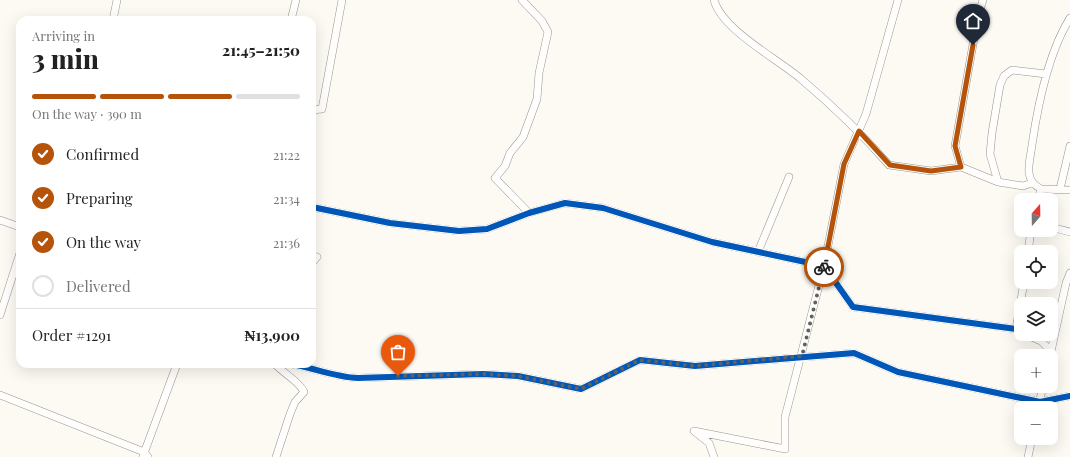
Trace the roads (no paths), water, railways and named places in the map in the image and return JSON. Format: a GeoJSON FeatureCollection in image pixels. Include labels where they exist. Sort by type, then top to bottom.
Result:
{"type":"FeatureCollection","features":[{"type":"Feature","properties":{"kind":"street"},"geometry":{"type":"LineString","coordinates":[[114,16],[116,0]]}},
{"type":"Feature","properties":{"kind":"street"},"geometry":{"type":"LineString","coordinates":[[292,16],[296,0]]}},
{"type":"Feature","properties":{"kind":"street"},"geometry":{"type":"LineString","coordinates":[[316,110],[322,109],[342,0]]}},
{"type":"Feature","properties":{"kind":"street"},"geometry":{"type":"LineString","coordinates":[[522,0],[542,21],[548,32],[540,73],[537,99],[523,138],[510,153],[506,166],[495,178],[529,213]]}},
{"type":"Feature","properties":{"kind":"street"},"geometry":{"type":"LineString","coordinates":[[714,0],[716,9],[736,30],[800,78],[859,131],[890,165],[931,171],[961,167],[998,182],[1023,186],[1032,183]]}},
{"type":"Feature","properties":{"kind":"street"},"geometry":{"type":"LineString","coordinates":[[714,457],[709,443],[694,430],[785,449],[785,418],[824,266],[844,164],[866,114],[898,0]]}},
{"type":"Feature","properties":{"kind":"street"},"geometry":{"type":"LineString","coordinates":[[961,167],[955,146],[958,122],[978,16],[983,0]]}},
{"type":"Feature","properties":{"kind":"street"},"geometry":{"type":"LineString","coordinates":[[1070,18],[1060,33],[1046,74],[1029,172],[1032,183],[1041,189],[1060,188],[1070,190]]}},
{"type":"Feature","properties":{"kind":"street"},"geometry":{"type":"LineString","coordinates":[[998,182],[990,154],[1000,85],[1004,76],[1012,70],[1046,74]]}},
{"type":"Feature","properties":{"kind":"street"},"geometry":{"type":"LineString","coordinates":[[1060,188],[1070,146]]}},
{"type":"Feature","properties":{"kind":"street"},"geometry":{"type":"LineString","coordinates":[[758,252],[789,177]]}},
{"type":"Feature","properties":{"kind":"street"},"geometry":{"type":"LineString","coordinates":[[1040,193],[1041,189]]}},
{"type":"Feature","properties":{"kind":"street"},"geometry":{"type":"LineString","coordinates":[[316,208],[390,223],[459,231],[487,229],[529,213],[565,204],[603,208],[675,232],[824,266],[853,307],[1014,329]]}},
{"type":"Feature","properties":{"kind":"street"},"geometry":{"type":"LineString","coordinates":[[0,220],[16,226]]}},
{"type":"Feature","properties":{"kind":"street"},"geometry":{"type":"LineString","coordinates":[[1058,229],[1070,232]]}},
{"type":"Feature","properties":{"kind":"street"},"geometry":{"type":"LineString","coordinates":[[0,315],[16,265]]}},
{"type":"Feature","properties":{"kind":"street"},"geometry":{"type":"LineString","coordinates":[[1051,349],[1066,283],[1070,273]]}},
{"type":"Feature","properties":{"kind":"street"},"geometry":{"type":"LineString","coordinates":[[311,368],[338,377],[358,378],[483,374],[518,376],[581,389],[640,360],[695,366],[802,356],[854,353],[898,372],[1022,401]]}},
{"type":"Feature","properties":{"kind":"street"},"geometry":{"type":"LineString","coordinates":[[0,395],[145,455],[176,368]]}},
{"type":"Feature","properties":{"kind":"street"},"geometry":{"type":"LineString","coordinates":[[276,457],[295,402],[304,392],[295,380],[286,376],[279,368]]}},
{"type":"Feature","properties":{"kind":"street"},"geometry":{"type":"LineString","coordinates":[[1053,401],[1070,396]]}},
{"type":"Feature","properties":{"kind":"street"},"geometry":{"type":"LineString","coordinates":[[1028,457],[1031,445]]}}]}
